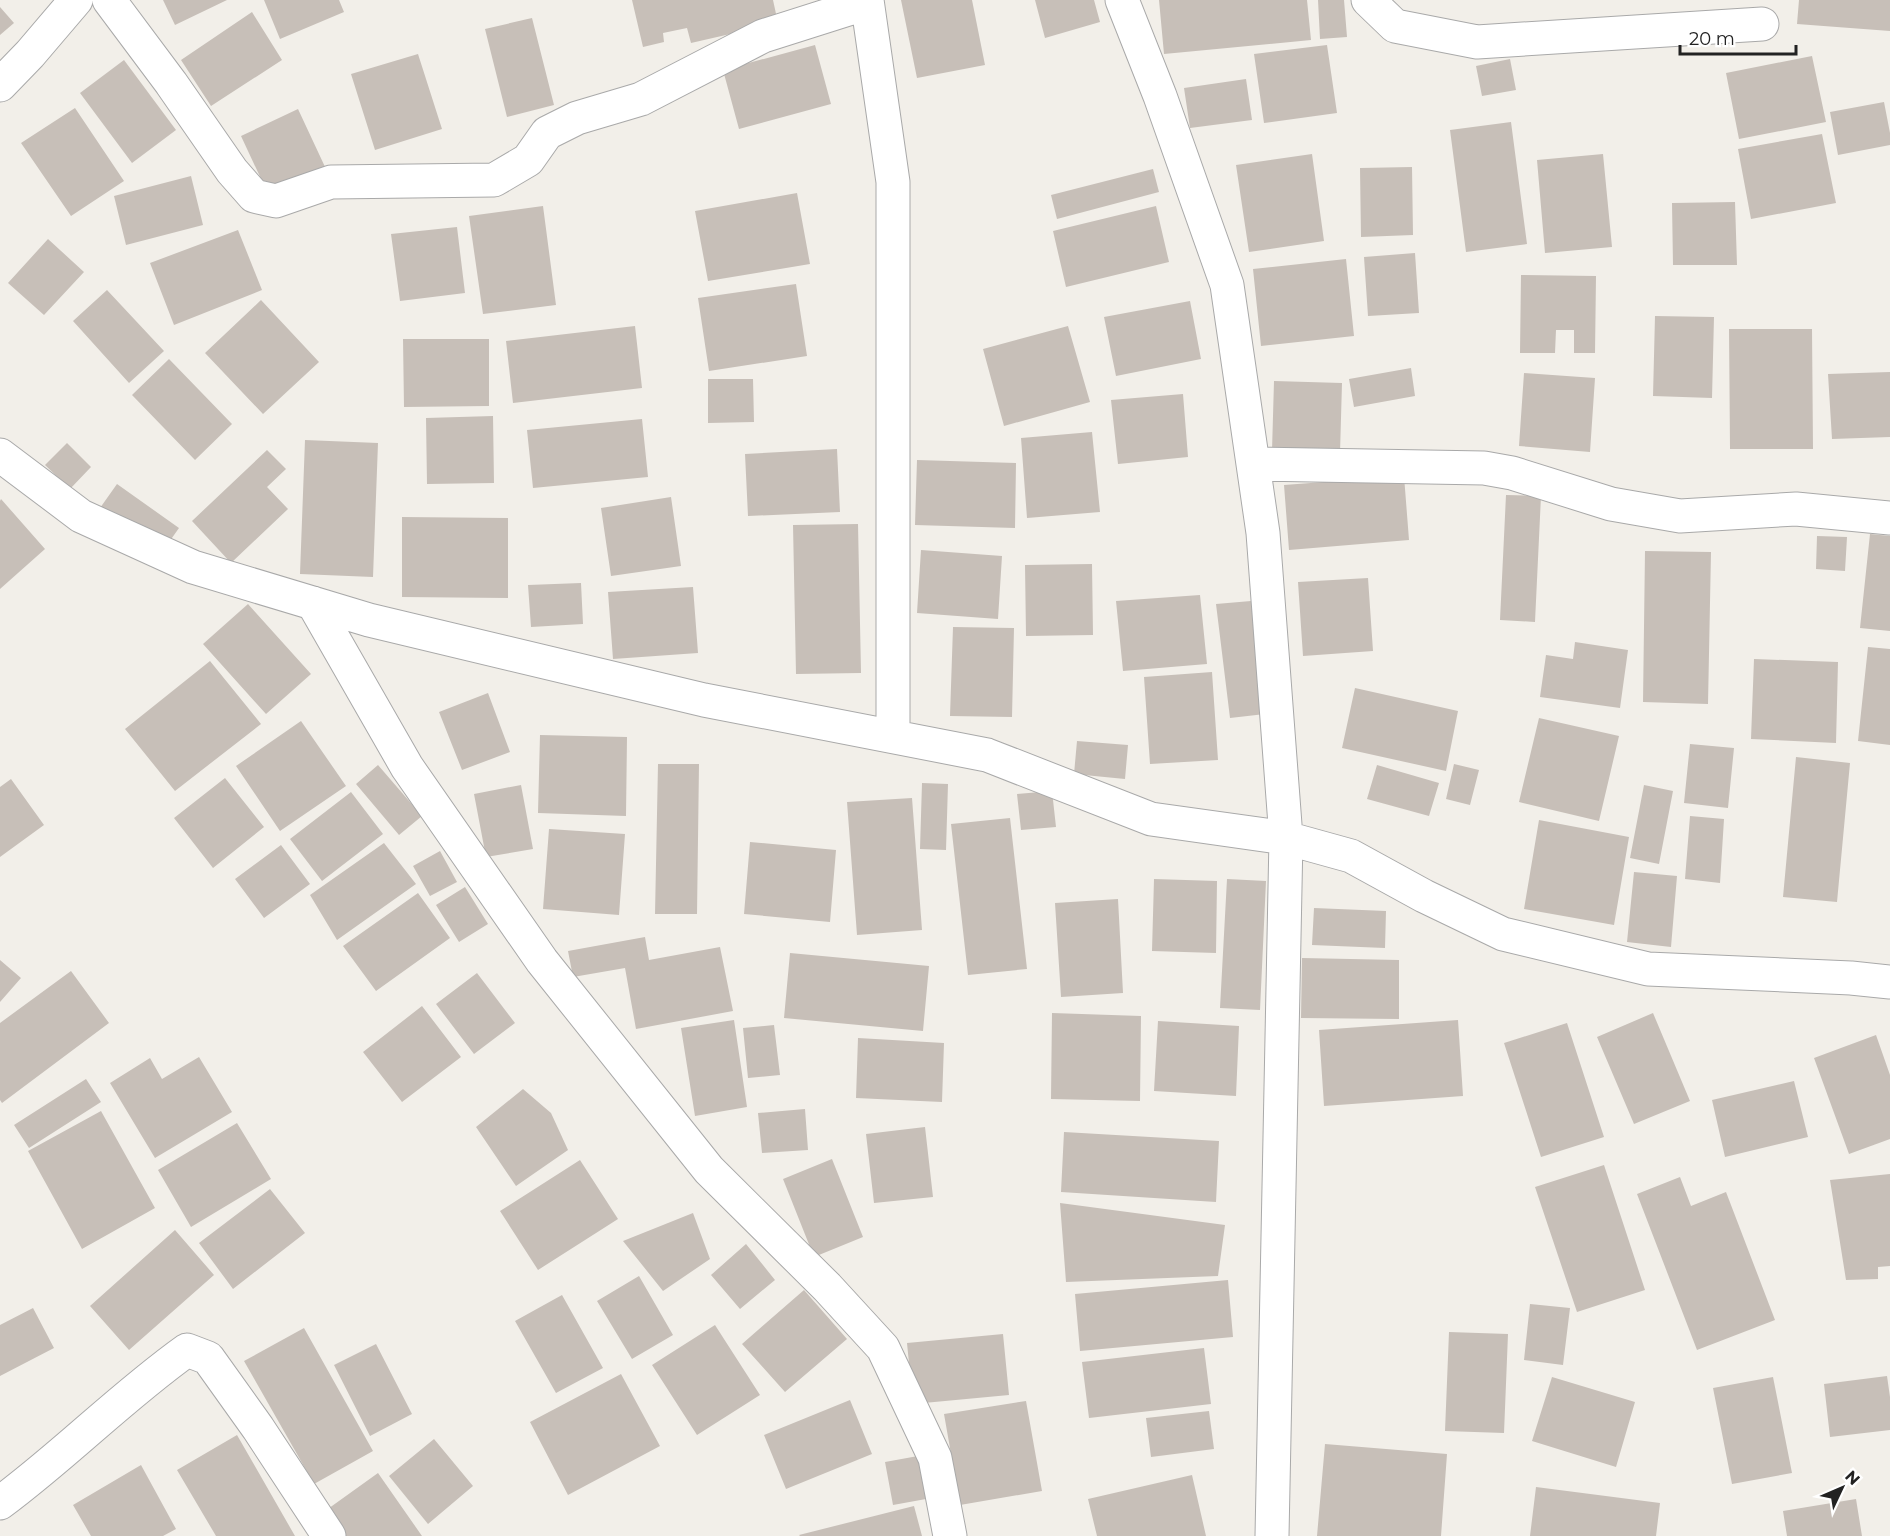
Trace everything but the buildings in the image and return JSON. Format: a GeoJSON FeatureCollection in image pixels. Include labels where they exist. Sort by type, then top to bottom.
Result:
{"type":"FeatureCollection","features":[{"type":"Feature","properties":{"kind":"street"},"geometry":{"type":"LineString","coordinates":[[0,85],[76,0]]}},
{"type":"Feature","properties":{"kind":"street"},"geometry":{"type":"LineString","coordinates":[[109,0],[171,83],[231,171],[254,196],[276,201],[331,182],[494,180],[528,160],[547,133],[577,118],[641,99],[763,36],[867,1],[893,182],[893,736]]}},
{"type":"Feature","properties":{"kind":"street"},"geometry":{"type":"LineString","coordinates":[[1122,0],[1160,96],[1227,285],[1263,533],[1286,838],[1272,1536]]}},
{"type":"Feature","properties":{"kind":"street"},"geometry":{"type":"LineString","coordinates":[[1368,0],[1395,26],[1477,42],[1762,24]]}},
{"type":"Feature","properties":{"kind":"street"},"geometry":{"type":"LineString","coordinates":[[0,454],[81,516],[193,567],[369,620],[704,700],[987,755],[1151,819],[1286,838],[1351,856],[1424,896],[1503,934],[1648,969],[1851,978],[1890,982]]}},
{"type":"Feature","properties":{"kind":"street"},"geometry":{"type":"LineString","coordinates":[[1253,464],[1484,468],[1512,473],[1611,504],[1680,516],[1796,509],[1890,518]]}},
{"type":"Feature","properties":{"kind":"street"},"geometry":{"type":"LineString","coordinates":[[313,603],[407,767],[542,961],[709,1170],[827,1287],[883,1348],[935,1458],[950,1536]]}},
{"type":"Feature","properties":{"kind":"street"},"geometry":{"type":"LineString","coordinates":[[0,1503],[40,1473],[156,1372],[187,1350],[208,1358],[258,1428],[329,1536]]}}]}
